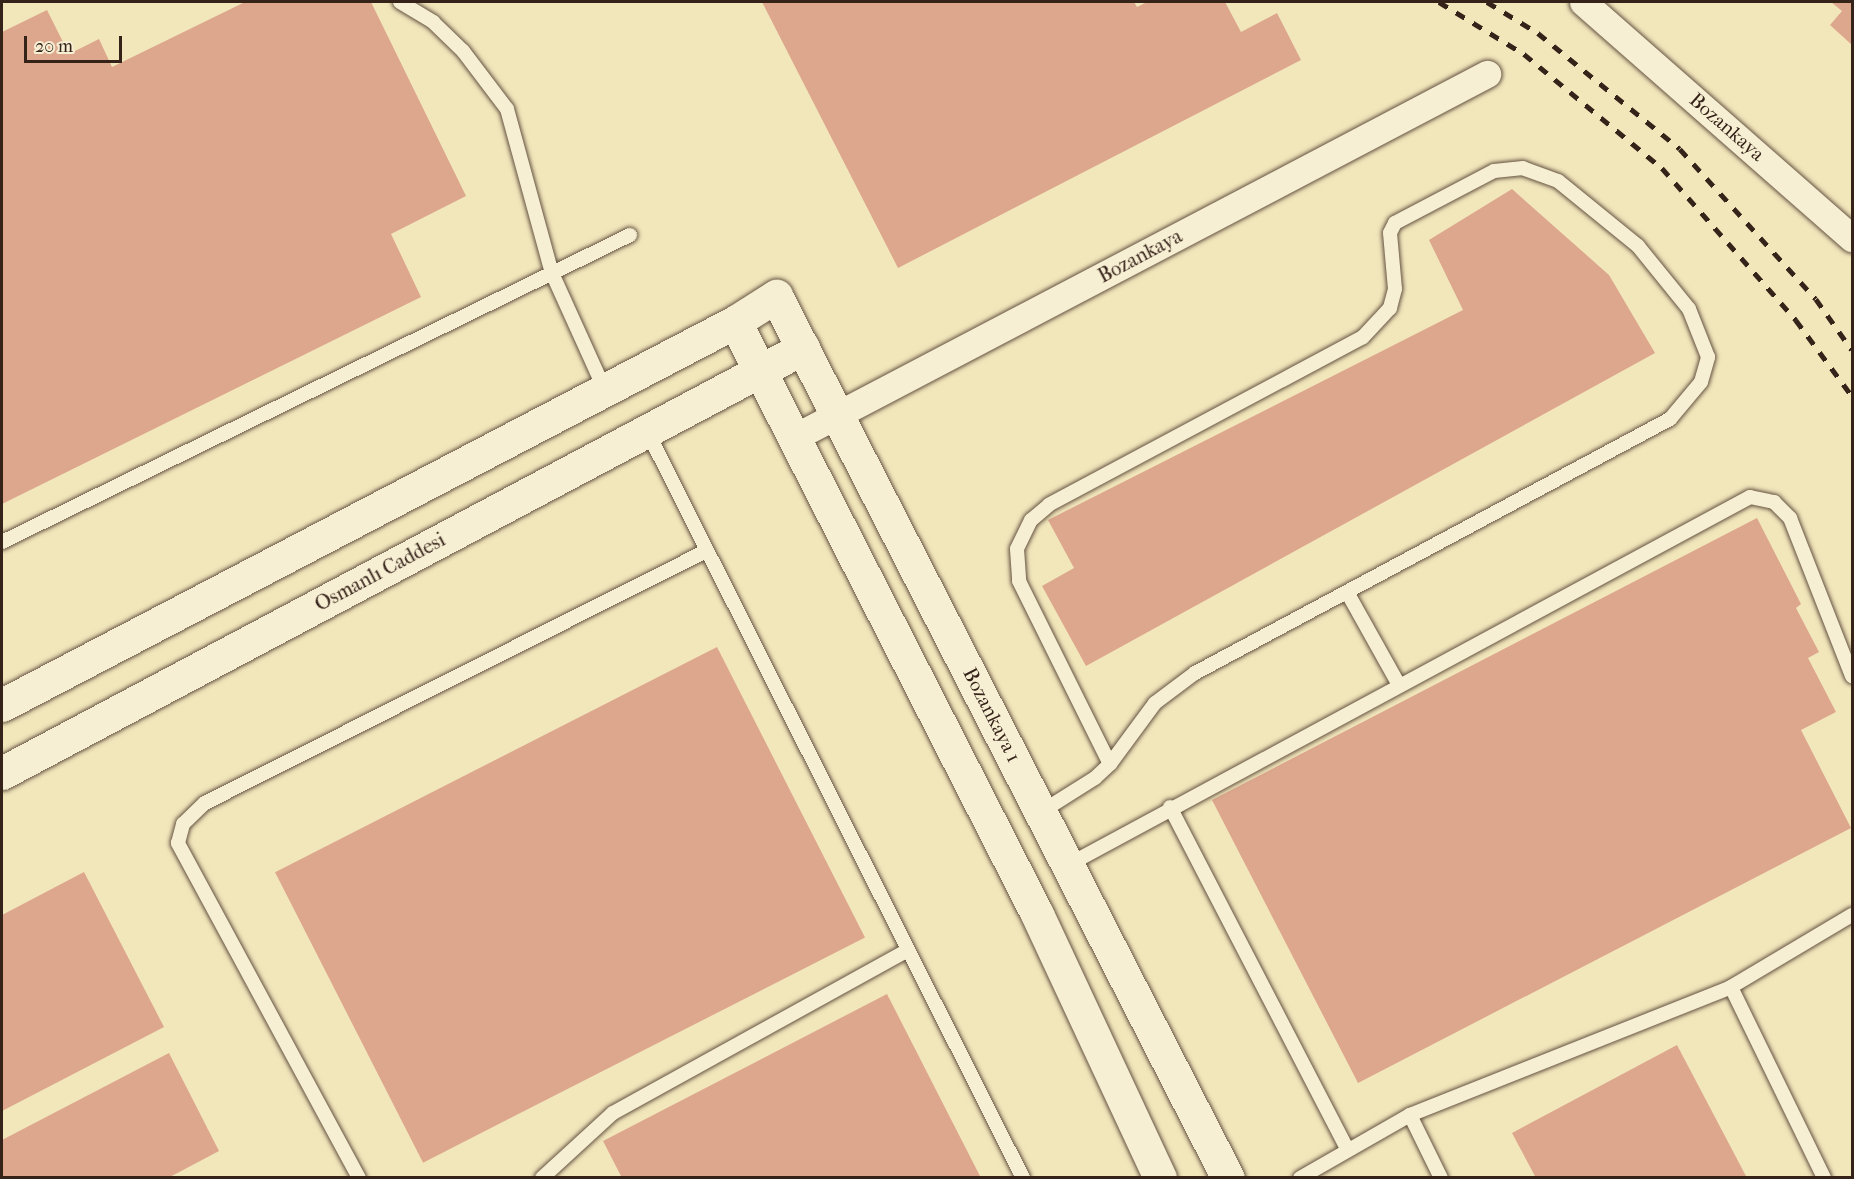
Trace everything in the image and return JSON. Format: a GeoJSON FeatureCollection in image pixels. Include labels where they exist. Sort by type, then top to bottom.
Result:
{"type":"FeatureCollection","features":[{"type":"Feature","properties":{"kind":"street","name":"Bozankaya"},"geometry":{"type":"LineString","coordinates":[[1592,9],[1852,238]]}},
{"type":"Feature","properties":{"kind":"street","name":"Bozankaya"},"geometry":{"type":"LineString","coordinates":[[793,438],[1487,74]]}},
{"type":"Feature","properties":{"kind":"street","name":"Bozankaya 1"},"geometry":{"type":"LineString","coordinates":[[735,322],[776,296],[1228,1178]]}},
{"type":"Feature","properties":{"kind":"street"},"geometry":{"type":"LineString","coordinates":[[2,705],[604,388],[735,322],[1037,914],[1160,1178]]}},
{"type":"Feature","properties":{"kind":"street","name":"Osmanlı Caddesi"},"geometry":{"type":"LineString","coordinates":[[2,773],[647,431],[760,374],[802,348]]}},
{"type":"Feature","properties":{"kind":"lane"},"geometry":{"type":"LineString","coordinates":[[400,2],[433,22],[463,51],[507,109],[552,273],[604,388]]}},
{"type":"Feature","properties":{"kind":"lane"},"geometry":{"type":"LineString","coordinates":[[1041,812],[1110,764],[1155,703],[1187,678],[1670,419],[1701,382],[1708,357],[1689,309],[1638,246],[1558,181],[1509,167],[1395,223],[1390,233],[1395,289],[1390,308],[1363,337],[1049,505],[1031,520],[1017,549],[1019,581],[1110,764]]}},
{"type":"Feature","properties":{"kind":"lane"},"geometry":{"type":"LineString","coordinates":[[2,542],[630,235]]}},
{"type":"Feature","properties":{"kind":"lane"},"geometry":{"type":"LineString","coordinates":[[647,431],[704,552],[1023,1178]]}},
{"type":"Feature","properties":{"kind":"lane"},"geometry":{"type":"LineString","coordinates":[[1068,865],[1170,807],[1749,497],[1774,502],[1790,518],[1852,676]]}},
{"type":"Feature","properties":{"kind":"lane"},"geometry":{"type":"LineString","coordinates":[[359,1178],[178,843],[183,824],[205,803],[704,552]]}},
{"type":"Feature","properties":{"kind":"lane"},"geometry":{"type":"LineString","coordinates":[[1347,591],[1399,685]]}},
{"type":"Feature","properties":{"kind":"lane"},"geometry":{"type":"LineString","coordinates":[[1170,807],[1348,1150]]}},
{"type":"Feature","properties":{"kind":"lane"},"geometry":{"type":"LineString","coordinates":[[1300,1178],[1410,1115],[1731,987],[1852,915]]}},
{"type":"Feature","properties":{"kind":"lane"},"geometry":{"type":"LineString","coordinates":[[542,1178],[613,1113],[907,951]]}},
{"type":"Feature","properties":{"kind":"lane"},"geometry":{"type":"LineString","coordinates":[[1731,987],[1824,1178]]}},
{"type":"Feature","properties":{"kind":"lane"},"geometry":{"type":"LineString","coordinates":[[1410,1115],[1441,1178]]}},
{"type":"Feature","properties":{"kind":"building"},"geometry":{"type":"Polygon","coordinates":[[[245,2],[371,2],[466,196],[391,234],[421,297],[2,504],[2,32],[47,10],[69,54],[99,39],[112,67],[245,2]]]}},
{"type":"Feature","properties":{"kind":"building"},"geometry":{"type":"Polygon","coordinates":[[[762,2],[1134,2],[1137,7],[1147,2],[1225,2],[1241,32],[1277,13],[1301,60],[898,268],[762,2]]]}},
{"type":"Feature","properties":{"kind":"building"},"geometry":{"type":"Polygon","coordinates":[[[1831,2],[1852,2],[1852,45],[1830,25],[1842,11],[1831,2]]]}},
{"type":"Feature","properties":{"kind":"building"},"geometry":{"type":"Polygon","coordinates":[[[1512,189],[1609,275],[1655,353],[1086,666],[1042,586],[1074,568],[1048,520],[1463,310],[1429,240],[1512,189]]]}},
{"type":"Feature","properties":{"kind":"building"},"geometry":{"type":"Polygon","coordinates":[[[1757,518],[1801,604],[1796,608],[1819,652],[1808,658],[1836,712],[1801,730],[1851,828],[1358,1083],[1212,800],[1757,518]]]}},
{"type":"Feature","properties":{"kind":"building"},"geometry":{"type":"Polygon","coordinates":[[[717,647],[865,937],[423,1163],[275,872],[717,647]]]}},
{"type":"Feature","properties":{"kind":"building"},"geometry":{"type":"Polygon","coordinates":[[[84,872],[164,1027],[2,1111],[2,915],[84,872]]]}},
{"type":"Feature","properties":{"kind":"building"},"geometry":{"type":"Polygon","coordinates":[[[887,994],[981,1178],[622,1178],[603,1141],[887,994]]]}},
{"type":"Feature","properties":{"kind":"building"},"geometry":{"type":"Polygon","coordinates":[[[1677,1045],[1747,1178],[1536,1178],[1512,1133],[1677,1045]]]}},
{"type":"Feature","properties":{"kind":"building"},"geometry":{"type":"Polygon","coordinates":[[[169,1053],[219,1151],[168,1178],[2,1178],[2,1140],[169,1053]]]}},
{"type":"Feature","properties":{"kind":"railway"},"geometry":{"type":"LineString","coordinates":[[1439,2],[1524,54],[1662,168],[1796,320],[1852,396]]}},
{"type":"Feature","properties":{"kind":"railway"},"geometry":{"type":"LineString","coordinates":[[1487,2],[1538,33],[1680,149],[1816,299],[1852,350]]}}]}
